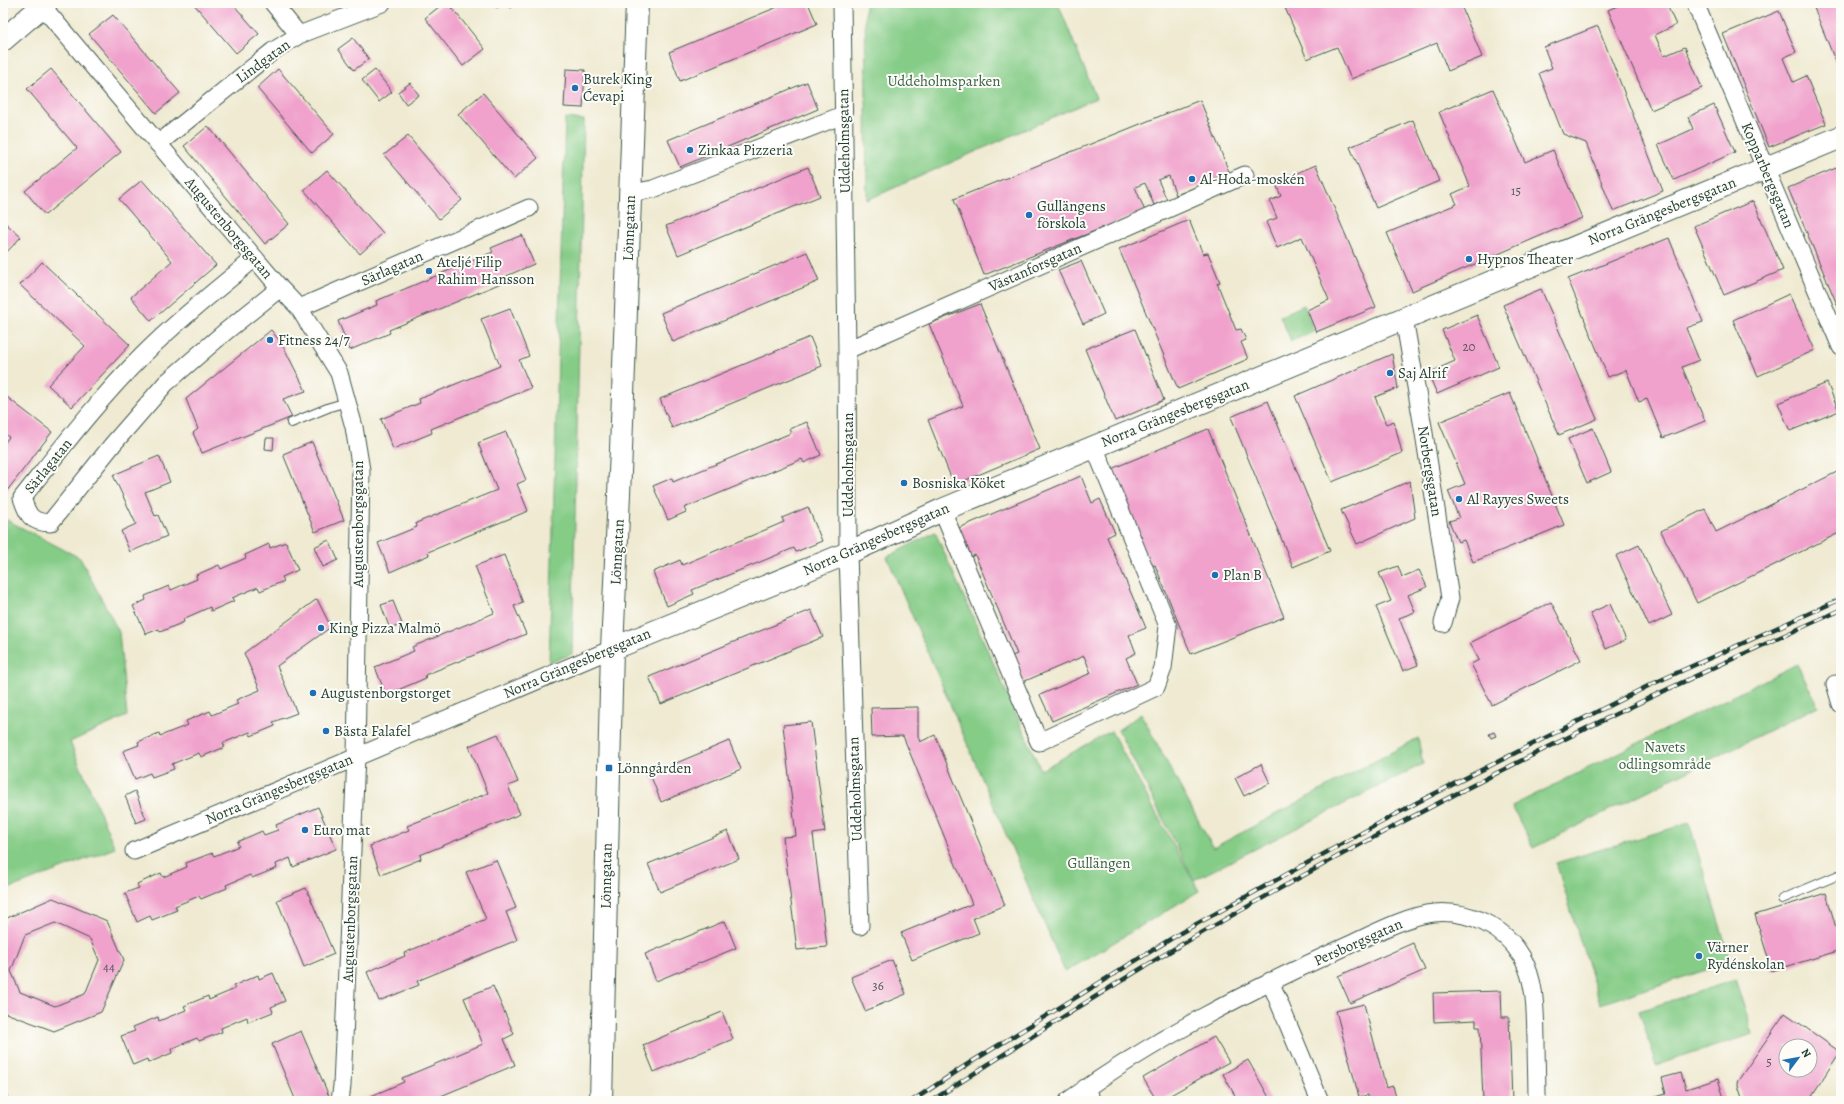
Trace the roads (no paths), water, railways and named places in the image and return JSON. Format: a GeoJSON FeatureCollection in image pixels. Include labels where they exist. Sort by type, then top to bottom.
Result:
{"type":"FeatureCollection","features":[{"type":"Feature","properties":{"kind":"street"},"geometry":{"type":"LineString","coordinates":[[273,3],[299,35]]}},
{"type":"Feature","properties":{"kind":"street","name":"Lindgatan"},"geometry":{"type":"LineString","coordinates":[[158,144],[273,51],[299,35],[382,3]]}},
{"type":"Feature","properties":{"kind":"street","name":"Lönngatan"},"geometry":{"type":"LineString","coordinates":[[601,1101],[612,649],[631,193],[637,3]]}},
{"type":"Feature","properties":{"kind":"street","name":"Uddeholmsgatan"},"geometry":{"type":"LineString","coordinates":[[842,3],[847,350],[848,553],[860,926]]}},
{"type":"Feature","properties":{"kind":"street","name":"Kopparbergsgatan"},"geometry":{"type":"LineString","coordinates":[[1695,3],[1841,347]]}},
{"type":"Feature","properties":{"kind":"street"},"geometry":{"type":"LineString","coordinates":[[3,40],[38,6]]}},
{"type":"Feature","properties":{"kind":"street","name":"Augustenborgsgatan"},"geometry":{"type":"LineString","coordinates":[[38,6],[158,144],[254,258],[299,308],[339,373],[348,402],[354,426],[361,470],[356,756],[343,1078],[340,1101]]}},
{"type":"Feature","properties":{"kind":"street"},"geometry":{"type":"LineString","coordinates":[[631,193],[653,189],[843,114]]}},
{"type":"Feature","properties":{"kind":"street","name":"Norra Grängesbergsgatan"},"geometry":{"type":"LineString","coordinates":[[134,851],[612,649],[848,553],[942,510],[1094,446],[1841,137]]}},
{"type":"Feature","properties":{"kind":"street","name":"Västanforsgatan"},"geometry":{"type":"LineString","coordinates":[[847,350],[1245,175]]}},
{"type":"Feature","properties":{"kind":"street","name":"Särlagatan"},"geometry":{"type":"LineString","coordinates":[[299,308],[529,208]]}},
{"type":"Feature","properties":{"kind":"street","name":"Särlagatan"},"geometry":{"type":"LineString","coordinates":[[254,258],[193,309],[142,356],[98,403],[22,498],[27,514],[38,522],[50,523],[113,444],[166,383],[225,332],[280,288]]}},
{"type":"Feature","properties":{"kind":"street","name":"Norbergsgatan"},"geometry":{"type":"LineString","coordinates":[[1404,318],[1426,442],[1450,598],[1442,623]]}},
{"type":"Feature","properties":{"kind":"street"},"geometry":{"type":"LineString","coordinates":[[942,510],[1039,742],[1156,687],[1162,668],[1168,626],[1094,446]]}},
{"type":"Feature","properties":{"kind":"street"},"geometry":{"type":"LineString","coordinates":[[1835,684],[1841,704]]}},
{"type":"Feature","properties":{"kind":"street","name":"Persborgsgatan"},"geometry":{"type":"LineString","coordinates":[[1068,1101],[1089,1095],[1144,1050],[1270,981],[1359,941],[1419,916],[1433,913],[1461,914],[1487,924],[1501,932],[1521,955],[1532,982],[1535,1009],[1537,1101]]}},
{"type":"Feature","properties":{"kind":"street"},"geometry":{"type":"LineString","coordinates":[[1270,981],[1320,1101]]}},
{"type":"Feature","properties":{"kind":"lane"},"geometry":{"type":"LineString","coordinates":[[291,423],[330,407],[348,402]]}},
{"type":"Feature","properties":{"kind":"lane"},"geometry":{"type":"LineString","coordinates":[[1782,899],[1841,874]]}},
{"type":"Feature","properties":{"kind":"railway"},"geometry":{"type":"LineString","coordinates":[[912,1101],[968,1064],[1182,932],[1418,802],[1650,685],[1841,599]]}},
{"type":"Feature","properties":{"kind":"railway"},"geometry":{"type":"LineString","coordinates":[[931,1101],[1060,1018],[1158,958],[1350,850],[1430,807],[1593,725],[1758,647],[1841,610]]}},
{"type":"Feature","properties":{"kind":"place","name":"Burek King Ćevapi"},"geometry":{"type":"Point","coordinates":[575,88]}},
{"type":"Feature","properties":{"kind":"place","name":"Zinkaa Pizzeria"},"geometry":{"type":"Point","coordinates":[690,150]}},
{"type":"Feature","properties":{"kind":"place","name":"Al-Hoda-moskén"},"geometry":{"type":"Point","coordinates":[1192,179]}},
{"type":"Feature","properties":{"kind":"place","name":"Gullängens förskola"},"geometry":{"type":"Point","coordinates":[1029,215]}},
{"type":"Feature","properties":{"kind":"place","name":"Hypnos Theater"},"geometry":{"type":"Point","coordinates":[1469,259]}},
{"type":"Feature","properties":{"kind":"place","name":"Ateljé Filip Rahim Hansson"},"geometry":{"type":"Point","coordinates":[429,271]}},
{"type":"Feature","properties":{"kind":"place","name":"Fitness 24/7"},"geometry":{"type":"Point","coordinates":[270,340]}},
{"type":"Feature","properties":{"kind":"place","name":"Saj Alrif"},"geometry":{"type":"Point","coordinates":[1390,373]}},
{"type":"Feature","properties":{"kind":"place","name":"Bosniska Köket"},"geometry":{"type":"Point","coordinates":[904,483]}},
{"type":"Feature","properties":{"kind":"place","name":"Al Rayyes Sweets"},"geometry":{"type":"Point","coordinates":[1459,499]}},
{"type":"Feature","properties":{"kind":"place","name":"Plan B"},"geometry":{"type":"Point","coordinates":[1215,575]}},
{"type":"Feature","properties":{"kind":"place","name":"King Pizza Malmö"},"geometry":{"type":"Point","coordinates":[321,628]}},
{"type":"Feature","properties":{"kind":"place","name":"Augustenborgstorget"},"geometry":{"type":"Point","coordinates":[313,693]}},
{"type":"Feature","properties":{"kind":"place","name":"Bästa Falafel"},"geometry":{"type":"Point","coordinates":[326,731]}},
{"type":"Feature","properties":{"kind":"place","name":"Lönngården"},"geometry":{"type":"Point","coordinates":[609,768]}},
{"type":"Feature","properties":{"kind":"place","name":"Euro mat"},"geometry":{"type":"Point","coordinates":[305,830]}},
{"type":"Feature","properties":{"kind":"place","name":"Värner Rydénskolan"},"geometry":{"type":"Point","coordinates":[1699,956]}},
{"type":"Feature","properties":{"kind":"park label","name":"Uddeholmsparken"},"geometry":{"type":"Point","coordinates":[944,81]}},
{"type":"Feature","properties":{"kind":"park label","name":"Navets odlingsområde"},"geometry":{"type":"Point","coordinates":[1665,756]}},
{"type":"Feature","properties":{"kind":"park label","name":"Gullängen"},"geometry":{"type":"Point","coordinates":[1099,863]}}]}
